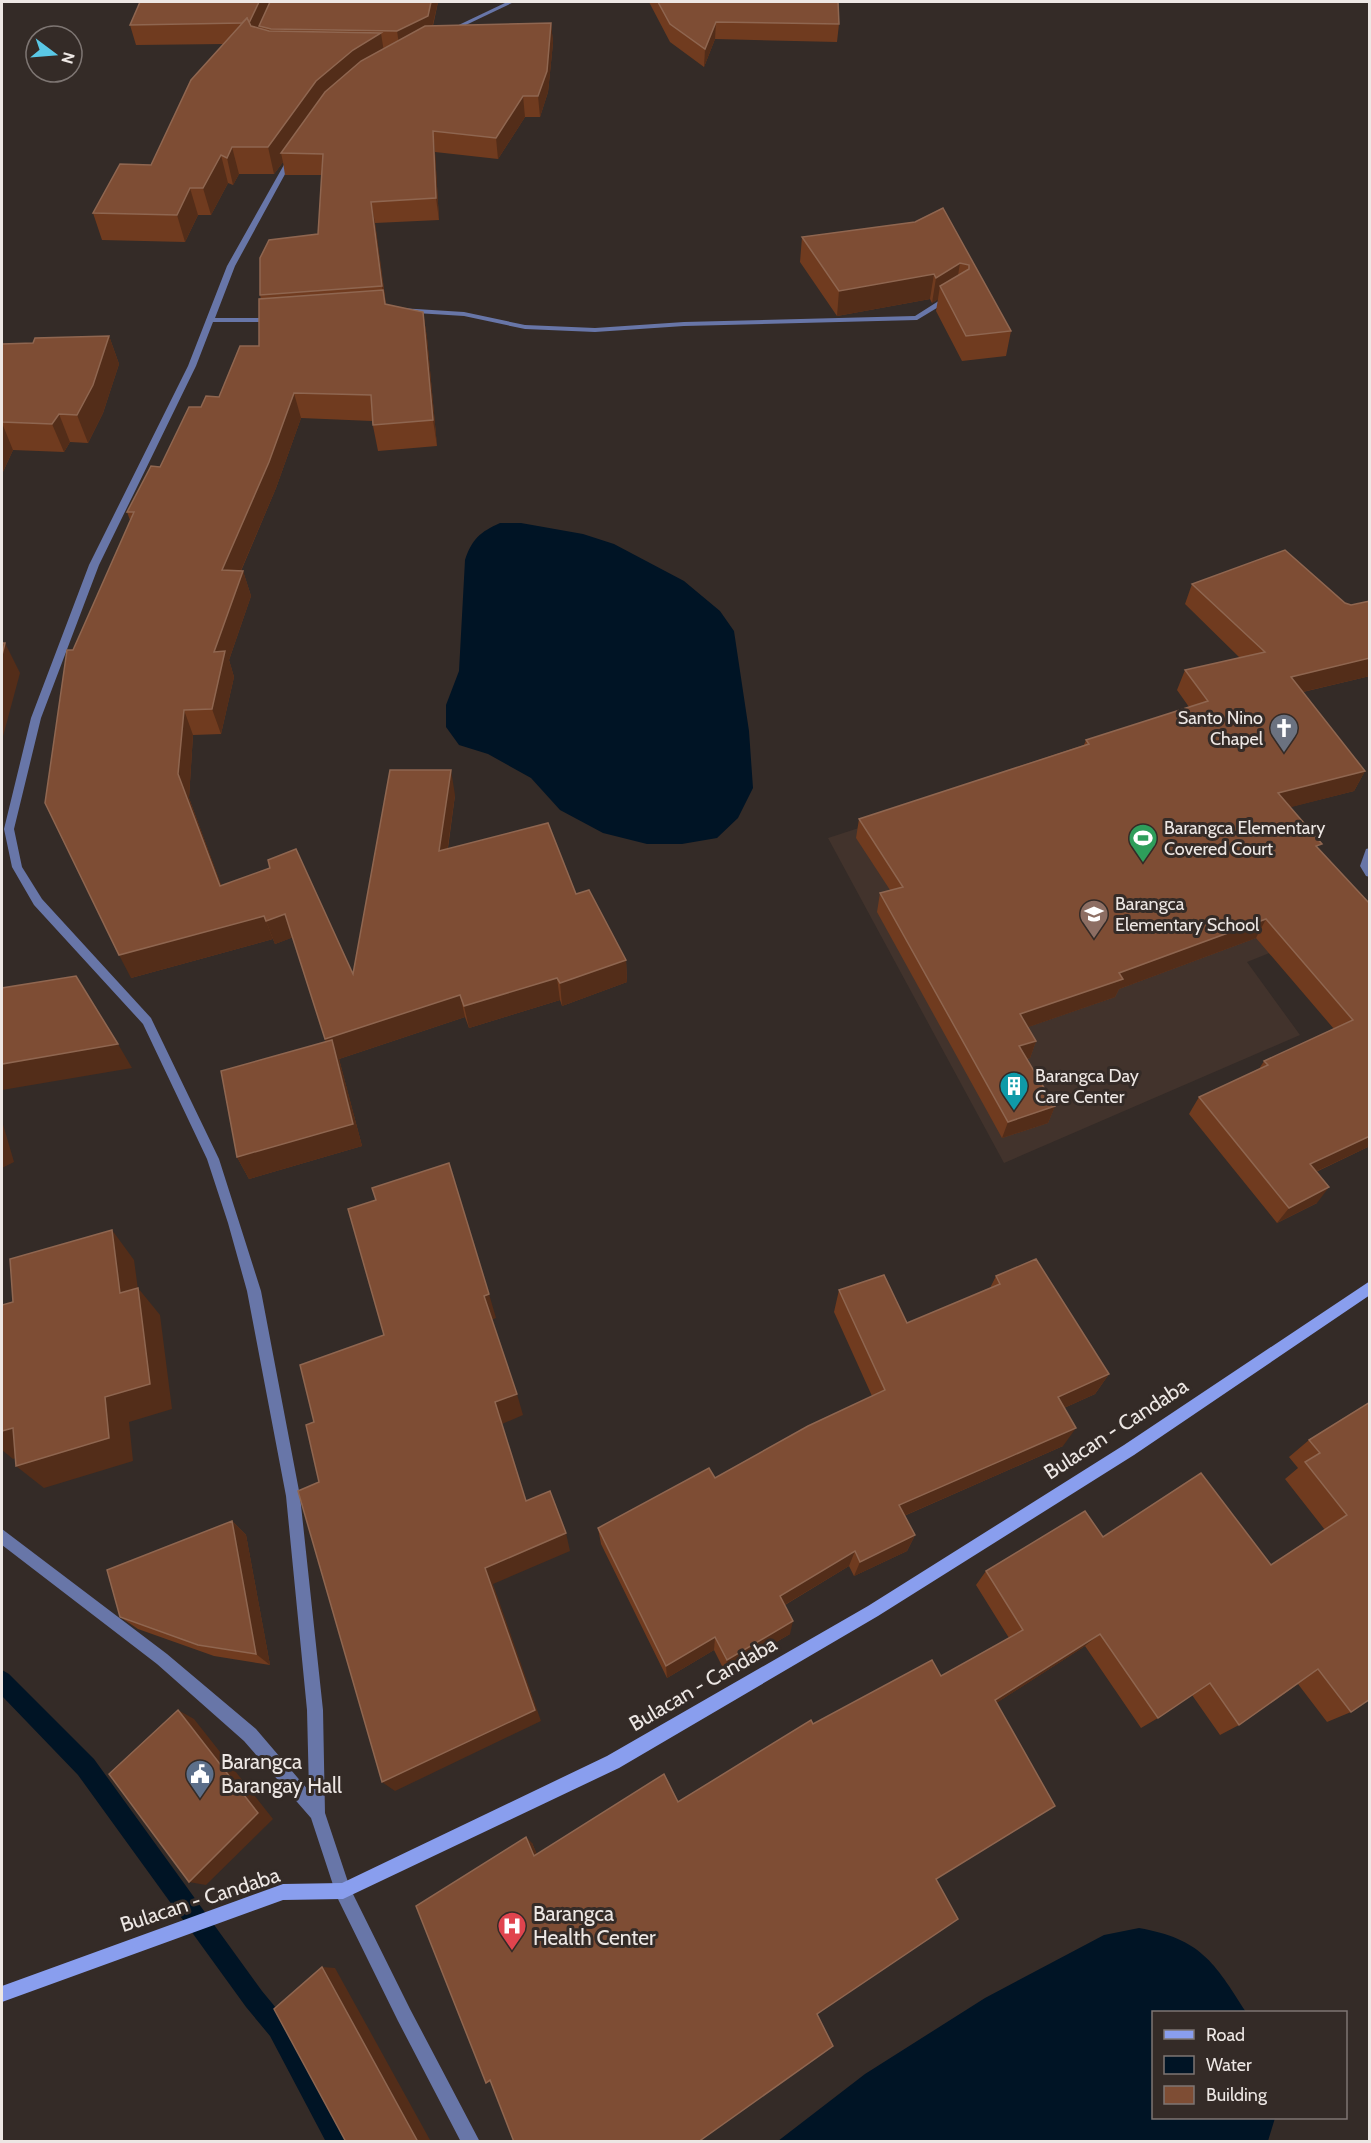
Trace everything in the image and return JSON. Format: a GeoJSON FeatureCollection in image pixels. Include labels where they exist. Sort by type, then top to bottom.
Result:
{"type":"FeatureCollection","features":[{"type":"Feature","properties":{"kind":"main road","name":"Bulacan - Candaba"},"geometry":{"type":"LineString","coordinates":[[2,1994],[283,1892],[343,1892],[613,1762],[873,1611],[1129,1450],[1370,1287]]}},
{"type":"Feature","properties":{"kind":"street"},"geometry":{"type":"LineString","coordinates":[[433,39],[511,2]]}},
{"type":"Feature","properties":{"kind":"street"},"geometry":{"type":"LineString","coordinates":[[298,146],[231,266],[208,320],[192,366],[94,565],[36,718],[9,829],[17,867],[38,902],[147,1021],[213,1159],[254,1291],[293,1496],[315,1710],[317,1813],[343,1892],[471,2142]]}},
{"type":"Feature","properties":{"kind":"street"},"geometry":{"type":"LineString","coordinates":[[393,311],[436,311],[525,327],[595,330],[684,324],[917,318],[960,292]]}},
{"type":"Feature","properties":{"kind":"street"},"geometry":{"type":"LineString","coordinates":[[208,320],[287,319]]}},
{"type":"Feature","properties":{"kind":"street"},"geometry":{"type":"LineString","coordinates":[[1367,870],[1370,852]]}},
{"type":"Feature","properties":{"kind":"street"},"geometry":{"type":"LineString","coordinates":[[2,1536],[162,1659],[250,1735],[317,1813]]}},
{"type":"Feature","properties":{"kind":"shaded area","name":"Barangca Elementary School"},"geometry":{"type":"Polygon","coordinates":[[[1193,720],[1363,916],[1247,962],[1300,1035],[1004,1163],[828,838],[1193,720]]]}},
{"type":"Feature","properties":{"kind":"water"},"geometry":{"type":"Polygon","coordinates":[[[500,523],[521,523],[583,534],[614,544],[684,581],[720,611],[734,631],[749,731],[753,788],[738,818],[717,838],[682,844],[647,844],[603,833],[560,810],[531,778],[488,754],[459,745],[446,727],[446,705],[459,671],[465,560],[478,537],[500,523]]]}},
{"type":"Feature","properties":{"kind":"water"},"geometry":{"type":"Polygon","coordinates":[[[1139,1928],[1160,1933],[1192,1946],[1214,1966],[1245,2011],[1152,2011],[1152,2119],[1275,2119],[1268,2141],[778,2141],[865,2074],[985,1998],[1104,1935],[1139,1928]]]}},
{"type":"Feature","properties":{"kind":"building"},"geometry":{"type":"Polygon","coordinates":[[[140,2],[259,2],[249,23],[247,18],[242,23],[130,25],[140,2]]]}},
{"type":"Feature","properties":{"kind":"building"},"geometry":{"type":"Polygon","coordinates":[[[270,2],[431,2],[428,16],[397,31],[271,29],[259,26],[270,2]]]}},
{"type":"Feature","properties":{"kind":"building"},"geometry":{"type":"Polygon","coordinates":[[[658,2],[838,2],[839,24],[716,22],[705,49],[670,24],[658,2]]]}},
{"type":"Feature","properties":{"kind":"building"},"geometry":{"type":"Polygon","coordinates":[[[247,18],[251,26],[269,31],[381,33],[353,50],[316,81],[268,147],[232,147],[227,158],[221,155],[203,188],[190,188],[177,215],[93,213],[120,164],[151,165],[191,80],[247,18]]]}},
{"type":"Feature","properties":{"kind":"building"},"geometry":{"type":"Polygon","coordinates":[[[551,23],[547,71],[538,96],[523,96],[496,138],[433,131],[436,198],[371,202],[382,286],[260,295],[260,258],[269,240],[318,234],[323,154],[281,153],[325,92],[361,61],[425,26],[551,23]]]}},
{"type":"Feature","properties":{"kind":"building"},"geometry":{"type":"Polygon","coordinates":[[[943,208],[1011,331],[966,336],[940,286],[969,269],[969,265],[960,263],[936,278],[934,274],[839,291],[802,237],[915,222],[943,208]]]}},
{"type":"Feature","properties":{"kind":"building"},"geometry":{"type":"Polygon","coordinates":[[[383,290],[385,304],[423,312],[433,420],[373,425],[371,395],[294,393],[269,462],[222,570],[243,571],[214,652],[225,651],[212,709],[184,710],[178,774],[220,886],[270,868],[268,860],[296,849],[353,974],[390,770],[451,770],[439,851],[548,823],[576,894],[589,890],[626,960],[560,983],[557,978],[464,1006],[460,995],[325,1039],[285,914],[266,921],[264,916],[119,955],[45,803],[67,650],[73,650],[134,512],[127,512],[151,466],[160,467],[189,407],[201,407],[206,396],[219,397],[240,346],[259,346],[259,299],[383,290]]]}},
{"type":"Feature","properties":{"kind":"building"},"geometry":{"type":"Polygon","coordinates":[[[109,336],[93,385],[77,415],[59,414],[52,424],[2,422],[2,344],[33,343],[35,338],[109,336]]]}},
{"type":"Feature","properties":{"kind":"building","name":"Barangca Elementary School"},"geometry":{"type":"Polygon","coordinates":[[[1285,550],[1345,603],[1351,605],[1370,601],[1370,658],[1291,677],[1365,771],[1278,793],[1322,844],[1316,846],[1370,904],[1370,1136],[1310,1164],[1329,1187],[1289,1208],[1199,1097],[1268,1065],[1264,1061],[1353,1020],[1266,919],[1119,973],[1123,979],[1020,1014],[1036,1041],[1019,1046],[1055,1106],[1008,1122],[880,893],[903,887],[859,819],[1089,744],[1086,740],[1208,701],[1185,670],[1265,652],[1192,584],[1285,550]]]}},
{"type":"Feature","properties":{"kind":"building"},"geometry":{"type":"Polygon","coordinates":[[[76,976],[118,1044],[2,1064],[2,988],[76,976]]]}},
{"type":"Feature","properties":{"kind":"building"},"geometry":{"type":"Polygon","coordinates":[[[332,1040],[353,1124],[237,1157],[221,1071],[332,1040]]]}},
{"type":"Feature","properties":{"kind":"building"},"geometry":{"type":"Polygon","coordinates":[[[449,1163],[489,1294],[484,1296],[517,1394],[495,1402],[526,1501],[550,1491],[566,1533],[485,1568],[535,1710],[382,1782],[298,1491],[319,1482],[306,1425],[314,1422],[300,1365],[384,1335],[348,1209],[376,1200],[372,1188],[449,1163]]]}},
{"type":"Feature","properties":{"kind":"building"},"geometry":{"type":"Polygon","coordinates":[[[112,1230],[120,1293],[138,1288],[150,1384],[105,1397],[109,1438],[16,1466],[13,1428],[2,1431],[2,1305],[13,1302],[10,1259],[112,1230]]]}},
{"type":"Feature","properties":{"kind":"building"},"geometry":{"type":"Polygon","coordinates":[[[1036,1259],[1109,1374],[1058,1397],[1076,1428],[899,1505],[915,1535],[860,1562],[855,1551],[780,1596],[793,1621],[727,1660],[715,1637],[666,1666],[598,1528],[709,1468],[715,1478],[808,1426],[885,1390],[839,1290],[884,1275],[907,1323],[1000,1284],[996,1276],[1036,1259]]]}},
{"type":"Feature","properties":{"kind":"building"},"geometry":{"type":"Polygon","coordinates":[[[1370,1402],[1370,1699],[1351,1712],[1318,1669],[1239,1725],[1210,1683],[1158,1718],[1100,1634],[995,1700],[1055,1806],[936,1879],[958,1919],[817,2014],[833,2046],[698,2142],[514,2142],[490,2080],[486,2083],[416,1906],[526,1837],[534,1856],[664,1774],[678,1802],[811,1720],[813,1724],[932,1660],[941,1676],[1023,1630],[986,1571],[1085,1511],[1103,1537],[1201,1473],[1271,1565],[1347,1515],[1305,1462],[1320,1453],[1309,1440],[1370,1402]]]}},
{"type":"Feature","properties":{"kind":"building"},"geometry":{"type":"Polygon","coordinates":[[[232,1521],[256,1654],[198,1645],[120,1617],[107,1570],[232,1521]]]}},
{"type":"Feature","properties":{"kind":"building","name":"Barangca Barangay Hall"},"geometry":{"type":"Polygon","coordinates":[[[178,1710],[258,1813],[189,1882],[109,1774],[178,1710]]]}},
{"type":"Feature","properties":{"kind":"building"},"geometry":{"type":"Polygon","coordinates":[[[322,1967],[418,2142],[346,2142],[274,2009],[322,1967]]]}},
{"type":"Feature","properties":{"kind":"waterway"},"geometry":{"type":"LineString","coordinates":[[2,1681],[86,1767],[254,1999],[278,2028],[340,2142]]}},
{"type":"Feature","properties":{"kind":"place","name":"Santo Nino Chapel"},"geometry":{"type":"Point","coordinates":[1284,754]}},
{"type":"Feature","properties":{"kind":"place","name":"Barangca Elementary Covered Court"},"geometry":{"type":"Point","coordinates":[1143,864]}},
{"type":"Feature","properties":{"kind":"place","name":"Barangca Elementary School"},"geometry":{"type":"Point","coordinates":[1094,940]}},
{"type":"Feature","properties":{"kind":"place","name":"Barangca Day Care Center"},"geometry":{"type":"Point","coordinates":[1014,1112]}},
{"type":"Feature","properties":{"kind":"place","name":"Barangca Barangay Hall"},"geometry":{"type":"Point","coordinates":[200,1800]}},
{"type":"Feature","properties":{"kind":"place","name":"Barangca Health Center"},"geometry":{"type":"Point","coordinates":[512,1952]}}]}
